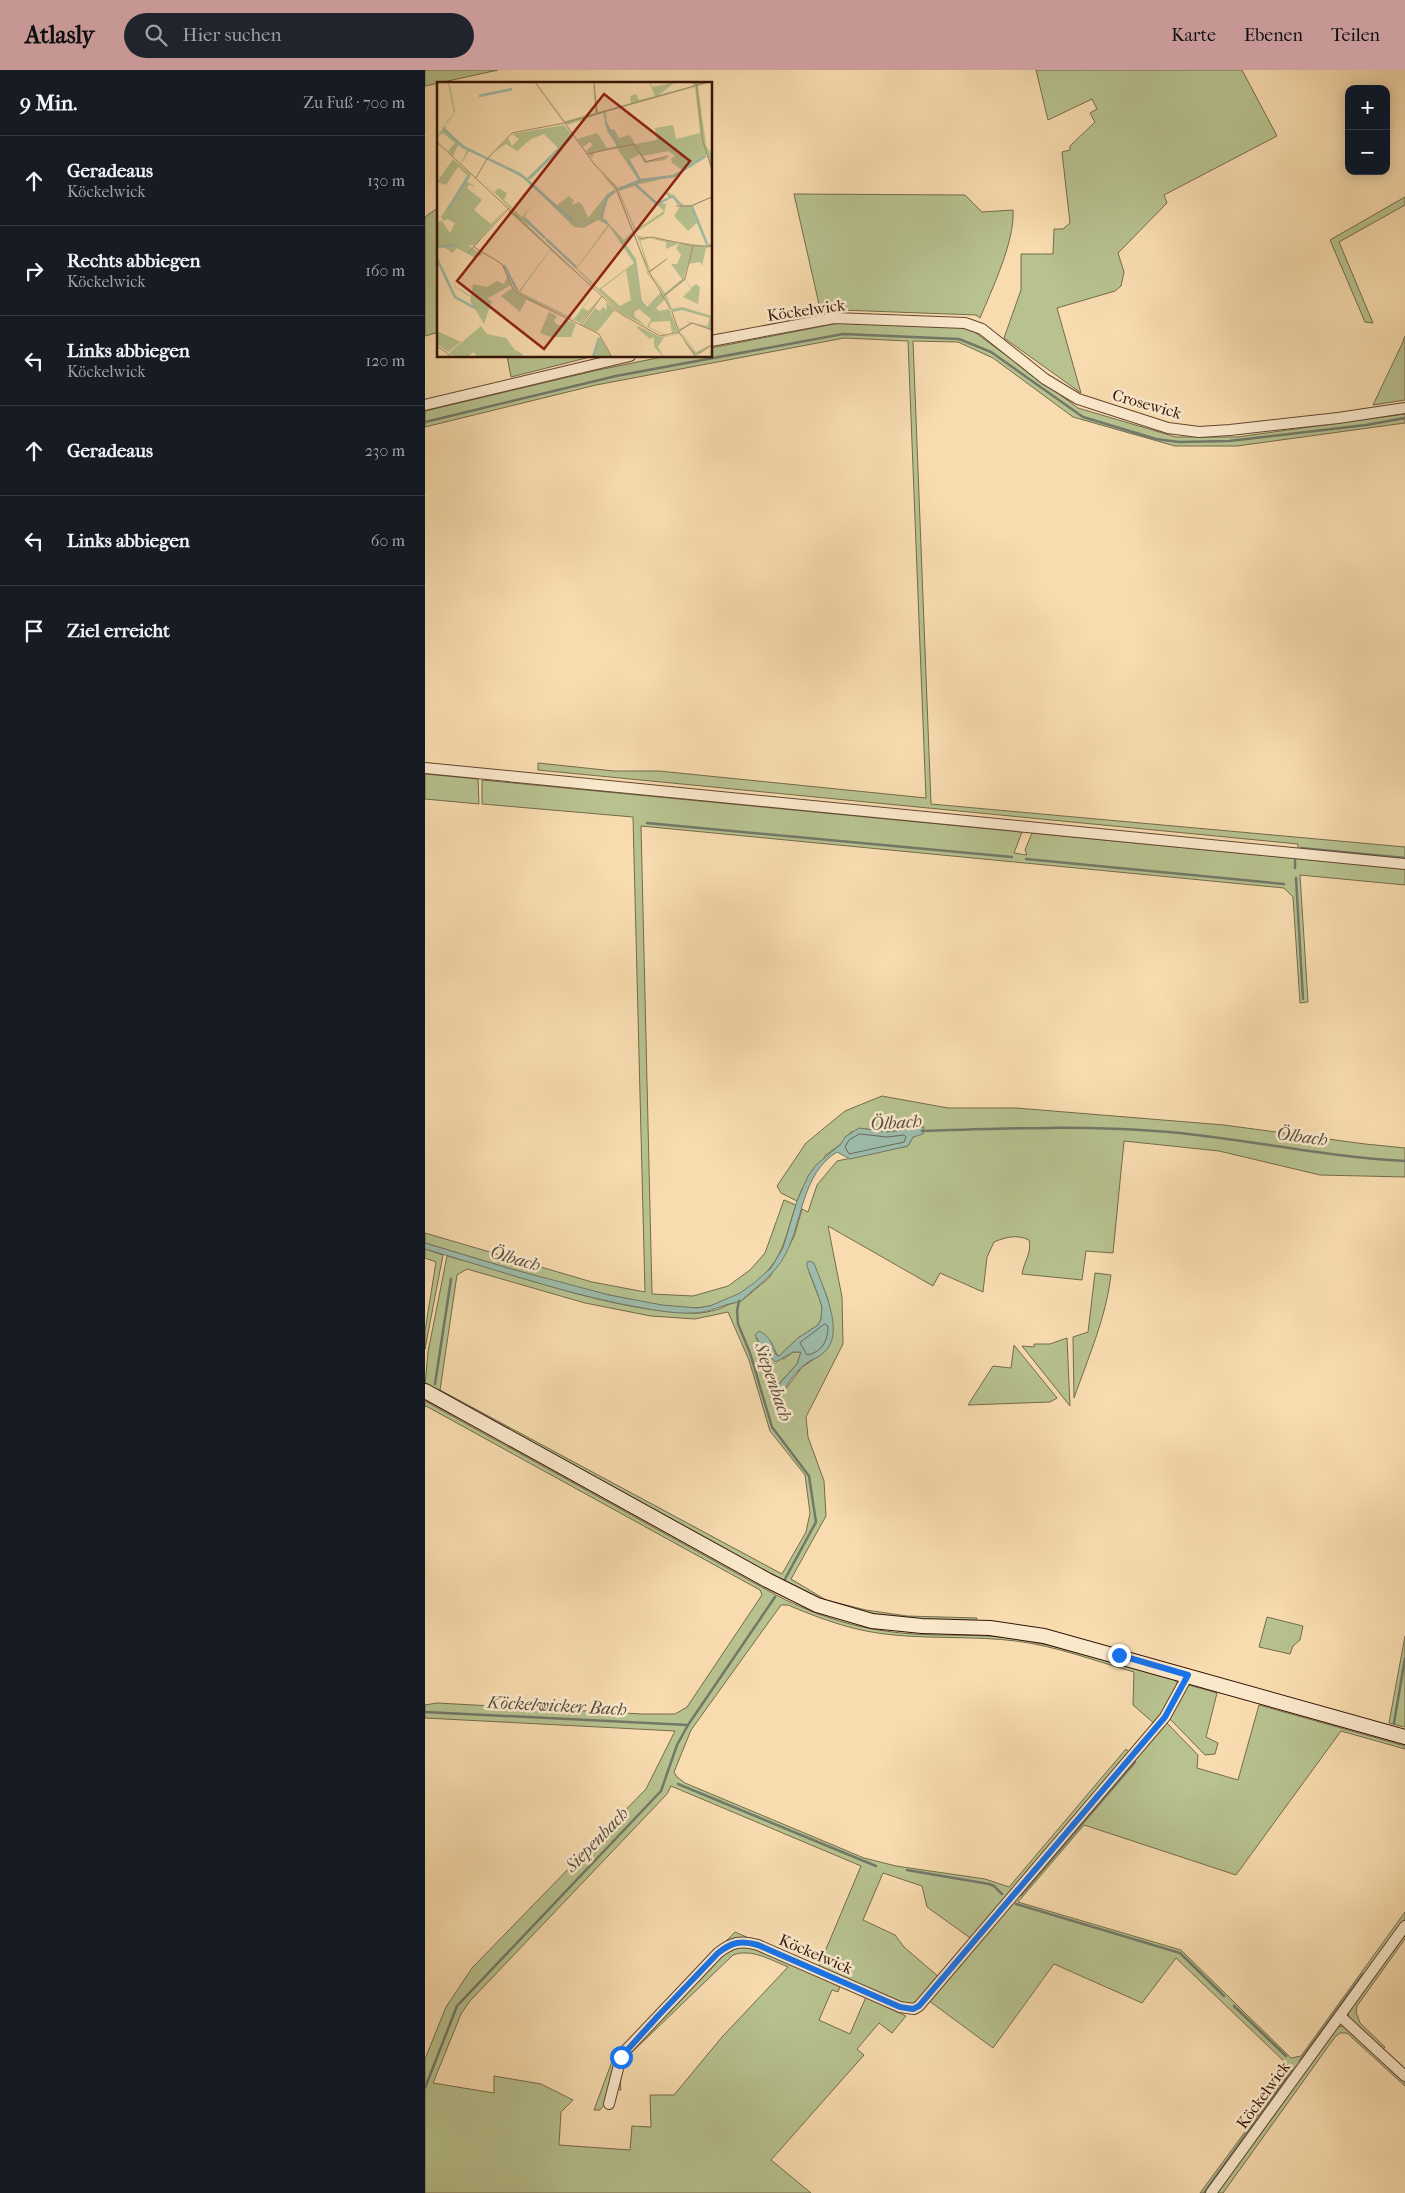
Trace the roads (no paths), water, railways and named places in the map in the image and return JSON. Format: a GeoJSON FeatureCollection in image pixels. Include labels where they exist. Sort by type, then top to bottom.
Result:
{"type":"FeatureCollection","features":[{"type":"Feature","properties":{"kind":"main road"},"geometry":{"type":"LineString","coordinates":[[425,1391],[767,1580],[817,1605],[872,1621],[922,1626],[991,1628],[1044,1636],[1405,1737]]}},
{"type":"Feature","properties":{"kind":"street","name":"Köckelwick"},"geometry":{"type":"LineString","coordinates":[[713,341],[834,318],[965,323]]}},
{"type":"Feature","properties":{"kind":"street","name":"Crosewick"},"geometry":{"type":"LineString","coordinates":[[965,323],[982,329],[1045,379],[1078,400],[1168,428],[1199,432],[1230,430],[1338,418],[1405,408]]}},
{"type":"Feature","properties":{"kind":"street"},"geometry":{"type":"LineString","coordinates":[[425,405],[622,358]]}},
{"type":"Feature","properties":{"kind":"street"},"geometry":{"type":"LineString","coordinates":[[425,768],[1405,864]]}},
{"type":"Feature","properties":{"kind":"street","name":"Köckelwick"},"geometry":{"type":"LineString","coordinates":[[609,2104],[621,2057],[626,2050],[718,1953],[737,1941],[758,1945],[900,2007],[913,2009],[924,2000],[1165,1717],[1188,1675]]}},
{"type":"Feature","properties":{"kind":"street","name":"Köckelwick"},"geometry":{"type":"LineString","coordinates":[[1211,2193],[1405,1926]]}},
{"type":"Feature","properties":{"kind":"street"},"geometry":{"type":"LineString","coordinates":[[1340,2016],[1405,2076]]}},
{"type":"Feature","properties":{"kind":"water"},"geometry":{"type":"Polygon","coordinates":[[[924,1127],[923,1134],[913,1137],[908,1146],[850,1159],[837,1152],[825,1161],[809,1186],[791,1242],[776,1269],[740,1302],[705,1311],[675,1313],[621,1304],[547,1285],[425,1249],[425,1243],[609,1295],[662,1305],[697,1308],[710,1306],[740,1293],[771,1268],[783,1248],[797,1201],[808,1176],[816,1165],[841,1144],[845,1137],[859,1128],[887,1132],[924,1127]]]}},
{"type":"Feature","properties":{"kind":"water"},"geometry":{"type":"Polygon","coordinates":[[[807,1262],[814,1263],[827,1297],[831,1310],[833,1335],[829,1346],[822,1354],[804,1365],[790,1381],[781,1395],[785,1404],[779,1406],[776,1405],[773,1391],[797,1364],[801,1352],[793,1352],[776,1362],[765,1353],[755,1335],[759,1331],[765,1335],[772,1344],[776,1355],[779,1356],[798,1338],[818,1325],[821,1319],[822,1307],[807,1266],[807,1262]]]}},
{"type":"Feature","properties":{"kind":"waterway"},"geometry":{"type":"LineString","coordinates":[[425,422],[616,376],[843,334],[959,339],[991,352],[1083,417],[1156,439],[1179,442],[1229,441],[1366,425],[1405,418]]}},
{"type":"Feature","properties":{"kind":"waterway"},"geometry":{"type":"LineString","coordinates":[[647,823],[1012,857]]}},
{"type":"Feature","properties":{"kind":"waterway"},"geometry":{"type":"LineString","coordinates":[[1301,848],[1405,858]]}},
{"type":"Feature","properties":{"kind":"waterway"},"geometry":{"type":"LineString","coordinates":[[1026,859],[1284,884]]}},
{"type":"Feature","properties":{"kind":"waterway"},"geometry":{"type":"LineString","coordinates":[[1295,860],[1295,868]]}},
{"type":"Feature","properties":{"kind":"waterway"},"geometry":{"type":"LineString","coordinates":[[1296,878],[1303,999]]}},
{"type":"Feature","properties":{"kind":"waterway","name":"Ölbach"},"geometry":{"type":"LineString","coordinates":[[922,1131],[1051,1128],[1148,1130],[1208,1136],[1348,1156],[1405,1161]]}},
{"type":"Feature","properties":{"kind":"waterway"},"geometry":{"type":"LineString","coordinates":[[435,1384],[451,1279]]}},
{"type":"Feature","properties":{"kind":"waterway","name":"Siepenbach"},"geometry":{"type":"LineString","coordinates":[[739,1301],[737,1311],[738,1324],[750,1353],[772,1427],[809,1476],[816,1522],[785,1579]]}},
{"type":"Feature","properties":{"kind":"waterway","name":"Siepenbach"},"geometry":{"type":"LineString","coordinates":[[425,2088],[457,2006],[661,1791],[677,1745],[688,1725],[775,1597]]}},
{"type":"Feature","properties":{"kind":"waterway"},"geometry":{"type":"LineString","coordinates":[[1394,1723],[1405,1658]]}},
{"type":"Feature","properties":{"kind":"waterway","name":"Köckelwicker Bach"},"geometry":{"type":"LineString","coordinates":[[425,1712],[688,1725]]}},
{"type":"Feature","properties":{"kind":"waterway"},"geometry":{"type":"LineString","coordinates":[[1021,1895],[1135,1762]]}},
{"type":"Feature","properties":{"kind":"waterway"},"geometry":{"type":"LineString","coordinates":[[678,1784],[876,1866]]}},
{"type":"Feature","properties":{"kind":"waterway"},"geometry":{"type":"LineString","coordinates":[[907,1870],[989,1884],[1002,1894]]}},
{"type":"Feature","properties":{"kind":"waterway"},"geometry":{"type":"LineString","coordinates":[[1016,1904],[1180,1953],[1224,1996]]}},
{"type":"Feature","properties":{"kind":"waterway"},"geometry":{"type":"LineString","coordinates":[[1300,2061],[1363,1974]]}},
{"type":"Feature","properties":{"kind":"waterway"},"geometry":{"type":"LineString","coordinates":[[1234,2006],[1286,2056]]}},
{"type":"Feature","properties":{"kind":"waterway"},"geometry":{"type":"LineString","coordinates":[[1204,2193],[1292,2071]]}}]}
